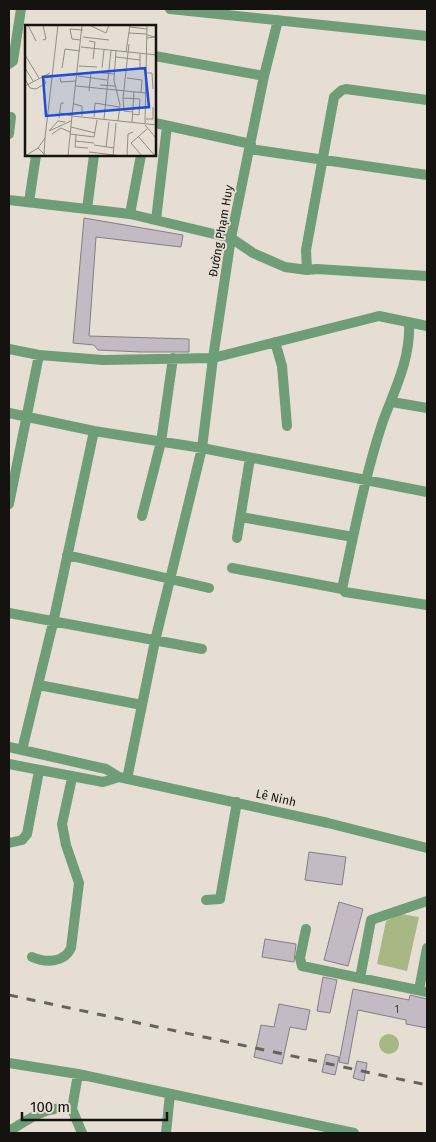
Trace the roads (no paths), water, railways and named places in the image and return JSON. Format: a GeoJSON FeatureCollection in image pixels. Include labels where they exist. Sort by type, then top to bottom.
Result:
{"type":"FeatureCollection","features":[{"type":"Feature","properties":{"kind":"street"},"geometry":{"type":"LineString","coordinates":[[9,64],[13,61],[21,9]]}},
{"type":"Feature","properties":{"kind":"street"},"geometry":{"type":"LineString","coordinates":[[170,9],[427,36]]}},
{"type":"Feature","properties":{"kind":"street","name":"Đường Phạm Huy"},"geometry":{"type":"LineString","coordinates":[[123,778],[202,448],[213,358],[232,238],[264,76],[278,20]]}},
{"type":"Feature","properties":{"kind":"street"},"geometry":{"type":"LineString","coordinates":[[156,56],[264,76]]}},
{"type":"Feature","properties":{"kind":"street"},"geometry":{"type":"LineString","coordinates":[[307,270],[306,250],[334,97],[342,90],[427,100]]}},
{"type":"Feature","properties":{"kind":"street"},"geometry":{"type":"LineString","coordinates":[[9,134],[11,117]]}},
{"type":"Feature","properties":{"kind":"street"},"geometry":{"type":"LineString","coordinates":[[156,123],[250,146],[427,175]]}},
{"type":"Feature","properties":{"kind":"street"},"geometry":{"type":"LineString","coordinates":[[156,220],[167,126]]}},
{"type":"Feature","properties":{"kind":"street"},"geometry":{"type":"LineString","coordinates":[[28,202],[36,156]]}},
{"type":"Feature","properties":{"kind":"street"},"geometry":{"type":"LineString","coordinates":[[87,209],[94,156]]}},
{"type":"Feature","properties":{"kind":"street"},"geometry":{"type":"LineString","coordinates":[[130,214],[140,156]]}},
{"type":"Feature","properties":{"kind":"street"},"geometry":{"type":"LineString","coordinates":[[9,200],[130,214],[232,238],[253,253],[285,267],[307,270],[317,268],[427,276]]}},
{"type":"Feature","properties":{"kind":"street"},"geometry":{"type":"LineString","coordinates":[[9,349],[39,355],[103,360],[213,358],[379,316],[427,326]]}},
{"type":"Feature","properties":{"kind":"street"},"geometry":{"type":"LineString","coordinates":[[342,589],[367,480],[384,421],[407,353],[410,336],[409,322]]}},
{"type":"Feature","properties":{"kind":"street"},"geometry":{"type":"LineString","coordinates":[[275,342],[282,366],[287,426]]}},
{"type":"Feature","properties":{"kind":"street"},"geometry":{"type":"LineString","coordinates":[[9,504],[39,355]]}},
{"type":"Feature","properties":{"kind":"street"},"geometry":{"type":"LineString","coordinates":[[142,516],[161,442],[173,358]]}},
{"type":"Feature","properties":{"kind":"street"},"geometry":{"type":"LineString","coordinates":[[392,402],[427,408]]}},
{"type":"Feature","properties":{"kind":"street"},"geometry":{"type":"LineString","coordinates":[[9,413],[94,431],[202,448],[427,492]]}},
{"type":"Feature","properties":{"kind":"street"},"geometry":{"type":"LineString","coordinates":[[22,750],[53,623],[94,431]]}},
{"type":"Feature","properties":{"kind":"street"},"geometry":{"type":"LineString","coordinates":[[237,538],[250,458]]}},
{"type":"Feature","properties":{"kind":"street"},"geometry":{"type":"LineString","coordinates":[[241,517],[353,537]]}},
{"type":"Feature","properties":{"kind":"street"},"geometry":{"type":"LineString","coordinates":[[67,555],[210,588]]}},
{"type":"Feature","properties":{"kind":"street"},"geometry":{"type":"LineString","coordinates":[[232,568],[342,589],[345,592],[427,605]]}},
{"type":"Feature","properties":{"kind":"street"},"geometry":{"type":"LineString","coordinates":[[9,614],[202,649]]}},
{"type":"Feature","properties":{"kind":"street"},"geometry":{"type":"LineString","coordinates":[[38,685],[142,705]]}},
{"type":"Feature","properties":{"kind":"street","name":"Lê Ninh"},"geometry":{"type":"LineString","coordinates":[[9,747],[106,768],[123,778],[237,802],[427,848]]}},
{"type":"Feature","properties":{"kind":"street","name":"Lê Ninh"},"geometry":{"type":"LineString","coordinates":[[9,764],[72,778],[102,782],[123,778]]}},
{"type":"Feature","properties":{"kind":"street"},"geometry":{"type":"LineString","coordinates":[[9,843],[22,840],[27,834],[39,771]]}},
{"type":"Feature","properties":{"kind":"street"},"geometry":{"type":"LineString","coordinates":[[32,957],[40,960],[58,960],[68,954],[71,948],[79,883],[65,840],[62,824],[72,778]]}},
{"type":"Feature","properties":{"kind":"street"},"geometry":{"type":"LineString","coordinates":[[206,900],[220,899],[237,802]]}},
{"type":"Feature","properties":{"kind":"street"},"geometry":{"type":"LineString","coordinates":[[360,978],[371,920],[427,901]]}},
{"type":"Feature","properties":{"kind":"street"},"geometry":{"type":"LineString","coordinates":[[306,929],[300,958],[302,966],[423,991],[427,948]]}},
{"type":"Feature","properties":{"kind":"street"},"geometry":{"type":"LineString","coordinates":[[9,1063],[78,1074],[354,1133]]}},
{"type":"Feature","properties":{"kind":"street"},"geometry":{"type":"LineString","coordinates":[[78,1074],[72,1109],[82,1133]]}},
{"type":"Feature","properties":{"kind":"street"},"geometry":{"type":"LineString","coordinates":[[166,1133],[170,1094]]}},
{"type":"Feature","properties":{"kind":"street"},"geometry":{"type":"LineString","coordinates":[[15,1130],[49,1109],[72,1109]]}},
{"type":"Feature","properties":{"kind":"railway"},"geometry":{"type":"LineString","coordinates":[[9,995],[427,1085]]}}]}
